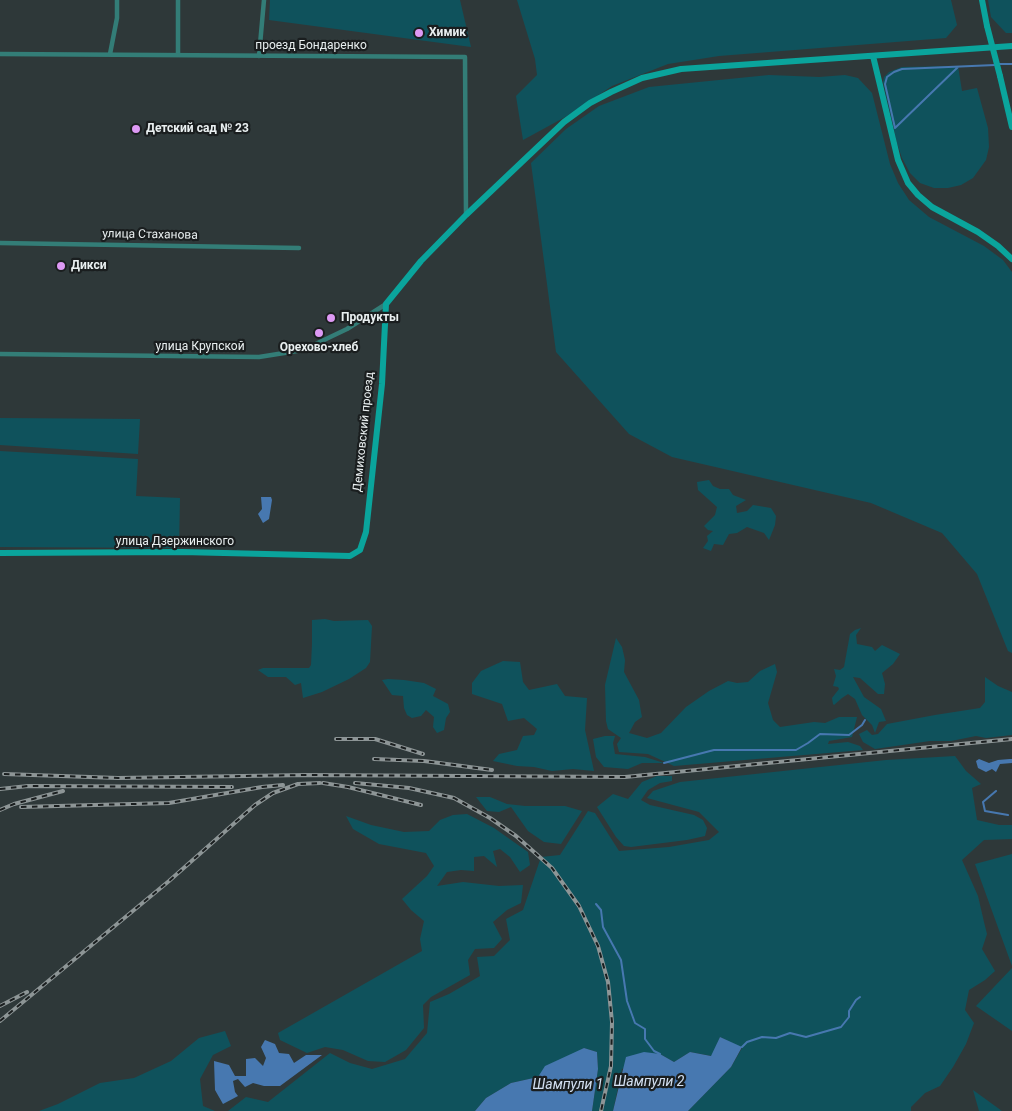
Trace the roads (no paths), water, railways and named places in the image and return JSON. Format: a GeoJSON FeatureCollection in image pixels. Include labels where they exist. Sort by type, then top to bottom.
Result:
{"type":"FeatureCollection","features":[{"type":"Feature","properties":{"kind":"main road"},"geometry":{"type":"LineString","coordinates":[[982,0],[1012,127]]}},
{"type":"Feature","properties":{"kind":"main road"},"geometry":{"type":"LineString","coordinates":[[386,304],[421,261],[466,215],[564,122],[590,103],[642,78],[681,69],[1012,46]]}},
{"type":"Feature","properties":{"kind":"main road"},"geometry":{"type":"LineString","coordinates":[[873,56],[898,160],[908,183],[932,207],[978,232],[1012,259]]}},
{"type":"Feature","properties":{"kind":"main road","name":"Демиховский проезд"},"geometry":{"type":"LineString","coordinates":[[350,556],[360,550],[366,532],[382,384],[386,304]]}},
{"type":"Feature","properties":{"kind":"main road","name":"улица Дзержинского"},"geometry":{"type":"LineString","coordinates":[[0,553],[182,552],[350,556]]}},
{"type":"Feature","properties":{"kind":"street"},"geometry":{"type":"LineString","coordinates":[[110,54],[117,18],[117,0]]}},
{"type":"Feature","properties":{"kind":"street"},"geometry":{"type":"LineString","coordinates":[[178,0],[178,55]]}},
{"type":"Feature","properties":{"kind":"street"},"geometry":{"type":"LineString","coordinates":[[259,56],[264,0]]}},
{"type":"Feature","properties":{"kind":"street","name":"проезд Бондаренко"},"geometry":{"type":"LineString","coordinates":[[0,54],[465,57],[466,215]]}},
{"type":"Feature","properties":{"kind":"street","name":"улица Стаханова"},"geometry":{"type":"LineString","coordinates":[[0,243],[299,248]]}},
{"type":"Feature","properties":{"kind":"street","name":"улица Крупской"},"geometry":{"type":"LineString","coordinates":[[0,354],[259,358],[295,352],[310,347],[347,329],[386,304]]}},
{"type":"Feature","properties":{"kind":"water"},"geometry":{"type":"Polygon","coordinates":[[[261,497],[271,497],[272,500],[269,519],[263,523],[258,514],[262,509],[261,497]]]}},
{"type":"Feature","properties":{"kind":"water"},"geometry":{"type":"Polygon","coordinates":[[[979,759],[989,763],[1012,759],[1012,763],[1000,764],[996,772],[992,769],[986,772],[978,768],[976,761],[979,759]]]}},
{"type":"Feature","properties":{"kind":"water","name":"Шампули 2"},"geometry":{"type":"Polygon","coordinates":[[[720,1037],[742,1047],[731,1067],[688,1111],[613,1111],[626,1057],[644,1052],[660,1054],[674,1062],[690,1052],[711,1056],[720,1037]]]}},
{"type":"Feature","properties":{"kind":"water"},"geometry":{"type":"Polygon","coordinates":[[[265,1040],[275,1044],[279,1053],[289,1054],[294,1063],[306,1055],[322,1055],[280,1086],[264,1086],[253,1083],[245,1087],[238,1079],[233,1081],[235,1092],[238,1096],[223,1104],[215,1090],[214,1061],[229,1065],[235,1076],[246,1076],[246,1059],[255,1058],[263,1066],[266,1058],[261,1047],[265,1040]]]}},
{"type":"Feature","properties":{"kind":"water","name":"Шампули 1"},"geometry":{"type":"Polygon","coordinates":[[[584,1048],[597,1052],[598,1069],[592,1111],[475,1111],[486,1098],[511,1083],[538,1077],[545,1066],[584,1048]]]}},
{"type":"Feature","properties":{"kind":"waterway"},"geometry":{"type":"LineString","coordinates":[[999,64],[1012,64]]}},
{"type":"Feature","properties":{"kind":"waterway"},"geometry":{"type":"LineString","coordinates":[[958,67],[895,128],[885,84],[887,77],[894,72],[902,69],[995,65]]}},
{"type":"Feature","properties":{"kind":"waterway"},"geometry":{"type":"LineString","coordinates":[[664,763],[714,750],[796,750],[820,734],[849,735],[862,725],[865,720]]}},
{"type":"Feature","properties":{"kind":"waterway"},"geometry":{"type":"LineString","coordinates":[[996,791],[983,802],[985,811],[1008,815]]}},
{"type":"Feature","properties":{"kind":"waterway"},"geometry":{"type":"LineString","coordinates":[[596,904],[601,910],[603,927],[621,960],[627,1001],[635,1023],[645,1029],[645,1039],[654,1051],[660,1054]]}},
{"type":"Feature","properties":{"kind":"waterway"},"geometry":{"type":"LineString","coordinates":[[742,1047],[747,1042],[762,1037],[776,1038],[790,1033],[806,1037],[841,1027],[849,1017],[849,1011],[860,997]]}},
{"type":"Feature","properties":{"kind":"railway"},"geometry":{"type":"LineString","coordinates":[[336,739],[375,739],[423,754]]}},
{"type":"Feature","properties":{"kind":"railway"},"geometry":{"type":"LineString","coordinates":[[4,774],[118,778],[306,775],[625,777],[1012,739]]}},
{"type":"Feature","properties":{"kind":"railway"},"geometry":{"type":"LineString","coordinates":[[374,759],[424,761],[492,770]]}},
{"type":"Feature","properties":{"kind":"railway"},"geometry":{"type":"LineString","coordinates":[[0,1021],[169,881],[255,805],[273,793],[298,784],[320,783]]}},
{"type":"Feature","properties":{"kind":"railway"},"geometry":{"type":"LineString","coordinates":[[323,783],[348,787],[421,805]]}},
{"type":"Feature","properties":{"kind":"railway"},"geometry":{"type":"LineString","coordinates":[[355,783],[409,788],[454,798],[490,818],[516,836],[552,868],[579,906],[598,946],[608,982],[612,1022],[611,1066],[601,1111]]}},
{"type":"Feature","properties":{"kind":"railway"},"geometry":{"type":"LineString","coordinates":[[21,807],[169,803],[283,785]]}},
{"type":"Feature","properties":{"kind":"railway"},"geometry":{"type":"LineString","coordinates":[[0,789],[28,786],[232,787]]}},
{"type":"Feature","properties":{"kind":"railway"},"geometry":{"type":"LineString","coordinates":[[0,810],[14,804],[63,791]]}},
{"type":"Feature","properties":{"kind":"railway"},"geometry":{"type":"LineString","coordinates":[[0,1006],[27,992]]}},
{"type":"Feature","properties":{"kind":"place","name":"Химик"},"geometry":{"type":"Point","coordinates":[419,33]}},
{"type":"Feature","properties":{"kind":"place","name":"Детский сад № 23"},"geometry":{"type":"Point","coordinates":[136,129]}},
{"type":"Feature","properties":{"kind":"place","name":"Дикси"},"geometry":{"type":"Point","coordinates":[61,266]}},
{"type":"Feature","properties":{"kind":"place","name":"Продукты"},"geometry":{"type":"Point","coordinates":[331,318]}},
{"type":"Feature","properties":{"kind":"place","name":"Орехово-хлеб"},"geometry":{"type":"Point","coordinates":[319,333]}}]}
